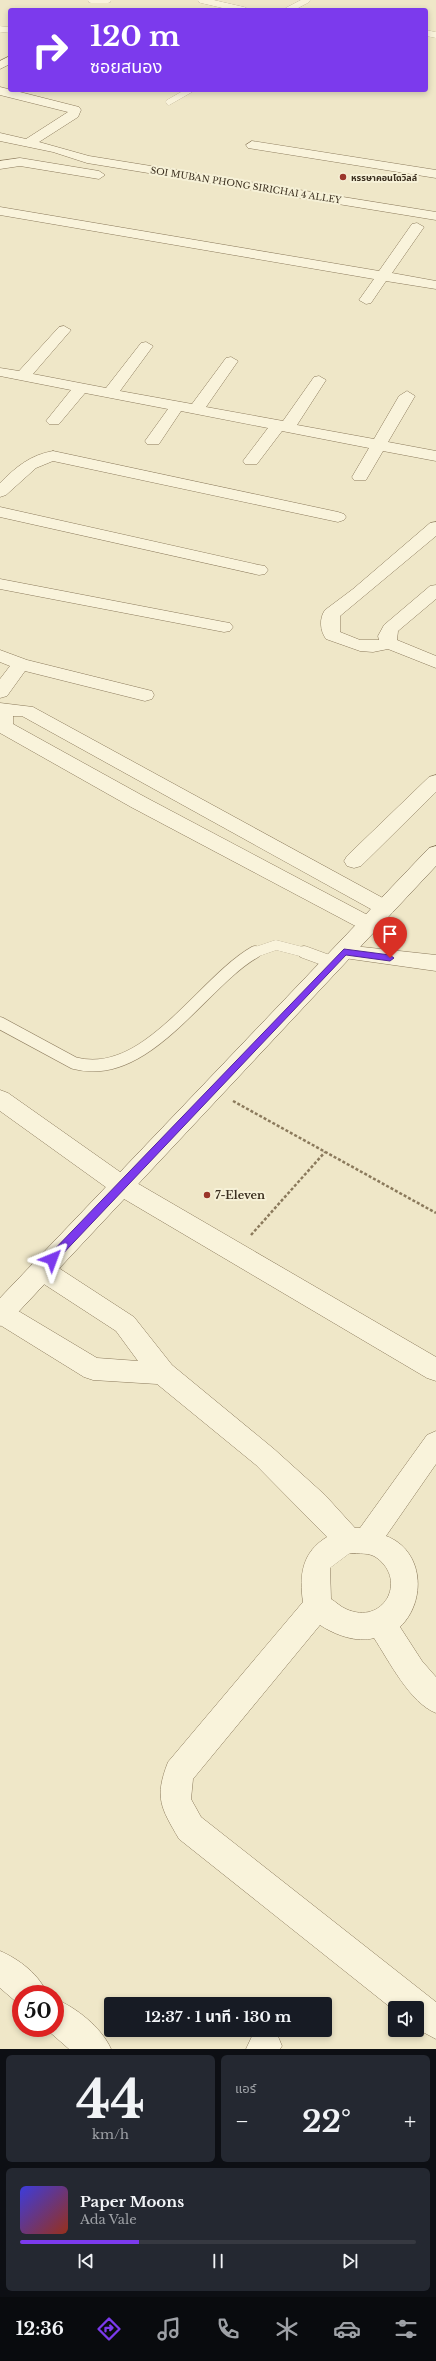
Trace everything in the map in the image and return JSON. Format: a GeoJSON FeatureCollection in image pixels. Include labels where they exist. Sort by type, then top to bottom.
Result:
{"type":"FeatureCollection","features":[{"type":"Feature","properties":{"kind":"street"},"geometry":{"type":"LineString","coordinates":[[8,92],[50,97],[76,110],[74,114],[28,143]]}},
{"type":"Feature","properties":{"kind":"street","name":"SOI MUBAN PHONG SIRICHAI 4 ALLEY"},"geometry":{"type":"LineString","coordinates":[[0,137],[56,149],[87,159],[432,211]]}},
{"type":"Feature","properties":{"kind":"street"},"geometry":{"type":"LineString","coordinates":[[252,144],[436,174]]}},
{"type":"Feature","properties":{"kind":"street"},"geometry":{"type":"LineString","coordinates":[[20,162],[41,146]]}},
{"type":"Feature","properties":{"kind":"street"},"geometry":{"type":"LineString","coordinates":[[0,165],[20,162],[114,177]]}},
{"type":"Feature","properties":{"kind":"street"},"geometry":{"type":"LineString","coordinates":[[0,211],[436,284]]}},
{"type":"Feature","properties":{"kind":"street"},"geometry":{"type":"LineString","coordinates":[[366,300],[383,275],[423,228],[401,224]]}},
{"type":"Feature","properties":{"kind":"street"},"geometry":{"type":"LineString","coordinates":[[23,376],[64,330]]}},
{"type":"Feature","properties":{"kind":"street"},"geometry":{"type":"LineString","coordinates":[[110,393],[146,346]]}},
{"type":"Feature","properties":{"kind":"street"},"geometry":{"type":"LineString","coordinates":[[197,409],[231,361]]}},
{"type":"Feature","properties":{"kind":"street"},"geometry":{"type":"LineString","coordinates":[[0,372],[436,456]]}},
{"type":"Feature","properties":{"kind":"street"},"geometry":{"type":"LineString","coordinates":[[251,460],[283,426],[319,380]]}},
{"type":"Feature","properties":{"kind":"street"},"geometry":{"type":"LineString","coordinates":[[54,421],[82,387]]}},
{"type":"Feature","properties":{"kind":"street"},"geometry":{"type":"LineString","coordinates":[[360,477],[407,396]]}},
{"type":"Feature","properties":{"kind":"street"},"geometry":{"type":"LineString","coordinates":[[153,441],[178,406]]}},
{"type":"Feature","properties":{"kind":"street"},"geometry":{"type":"LineString","coordinates":[[0,492],[32,461],[42,457],[53,456],[338,517]]}},
{"type":"Feature","properties":{"kind":"street"},"geometry":{"type":"LineString","coordinates":[[0,512],[259,570]]}},
{"type":"Feature","properties":{"kind":"street"},"geometry":{"type":"LineString","coordinates":[[436,527],[359,593],[331,614],[330,626],[332,635],[345,641],[374,648],[389,643],[436,663]]}},
{"type":"Feature","properties":{"kind":"street"},"geometry":{"type":"LineString","coordinates":[[0,584],[224,627]]}},
{"type":"Feature","properties":{"kind":"street"},"geometry":{"type":"LineString","coordinates":[[389,643],[387,636],[390,629],[436,590]]}},
{"type":"Feature","properties":{"kind":"street"},"geometry":{"type":"LineString","coordinates":[[0,656],[21,664],[145,695]]}},
{"type":"Feature","properties":{"kind":"street"},"geometry":{"type":"LineString","coordinates":[[21,664],[1,704],[4,727],[138,802],[370,925]]}},
{"type":"Feature","properties":{"kind":"street"},"geometry":{"type":"LineString","coordinates":[[1,704],[26,711],[385,908]]}},
{"type":"Feature","properties":{"kind":"street"},"geometry":{"type":"LineString","coordinates":[[354,861],[436,781]]}},
{"type":"Feature","properties":{"kind":"street"},"geometry":{"type":"LineString","coordinates":[[162,1373],[93,1369],[1,1314],[339,958],[436,853]]}},
{"type":"Feature","properties":{"kind":"street"},"geometry":{"type":"LineString","coordinates":[[339,958],[436,963]]}},
{"type":"Feature","properties":{"kind":"street"},"geometry":{"type":"LineString","coordinates":[[0,1099],[122,1186],[436,1370]]}},
{"type":"Feature","properties":{"kind":"street"},"geometry":{"type":"LineString","coordinates":[[42,1270],[126,1324],[162,1373],[265,1457],[315,1504],[358,1541],[385,1548],[398,1561],[406,1579],[405,1597],[396,1612],[381,1623],[362,1627],[342,1622],[318,1606],[313,1577],[319,1561],[331,1548],[358,1541],[404,1486],[436,1443]]}},
{"type":"Feature","properties":{"kind":"street"},"geometry":{"type":"LineString","coordinates":[[318,1606],[180,1773],[175,1802],[190,1828],[436,2022]]}},
{"type":"Feature","properties":{"kind":"street"},"geometry":{"type":"LineString","coordinates":[[381,1623],[412,1671],[436,1699]]}},
{"type":"Feature","properties":{"kind":"street"},"geometry":{"type":"LineString","coordinates":[[0,1968],[20,1985]]}},
{"type":"Feature","properties":{"kind":"street"},"geometry":{"type":"LineString","coordinates":[[64,2023],[94,2049]]}},
{"type":"Feature","properties":{"kind":"lane"},"geometry":{"type":"LineString","coordinates":[[91,0],[108,0]]}},
{"type":"Feature","properties":{"kind":"lane"},"geometry":{"type":"LineString","coordinates":[[201,0],[235,8]]}},
{"type":"Feature","properties":{"kind":"lane"},"geometry":{"type":"LineString","coordinates":[[292,8],[307,0]]}},
{"type":"Feature","properties":{"kind":"lane"},"geometry":{"type":"LineString","coordinates":[[169,102],[186,92]]}},
{"type":"Feature","properties":{"kind":"lane"},"geometry":{"type":"LineString","coordinates":[[0,1023],[25,1038],[79,1065],[112,1063],[145,1048],[244,957],[275,944],[339,958]]}},
{"type":"Feature","properties":{"kind":"path"},"geometry":{"type":"LineString","coordinates":[[213,1090],[436,1213]]}},
{"type":"Feature","properties":{"kind":"path"},"geometry":{"type":"LineString","coordinates":[[236,1252],[325,1152]]}},
{"type":"Feature","properties":{"kind":"place","name":"หรรษาคอนโดวิลล์"},"geometry":{"type":"Point","coordinates":[343,177]}},
{"type":"Feature","properties":{"kind":"place","name":"7-Eleven"},"geometry":{"type":"Point","coordinates":[207,1195]}},
{"type":"Feature","properties":{"kind":"route"},"geometry":{"type":"LineString","coordinates":[[52,1259],[344,952],[390,958]]}}]}
